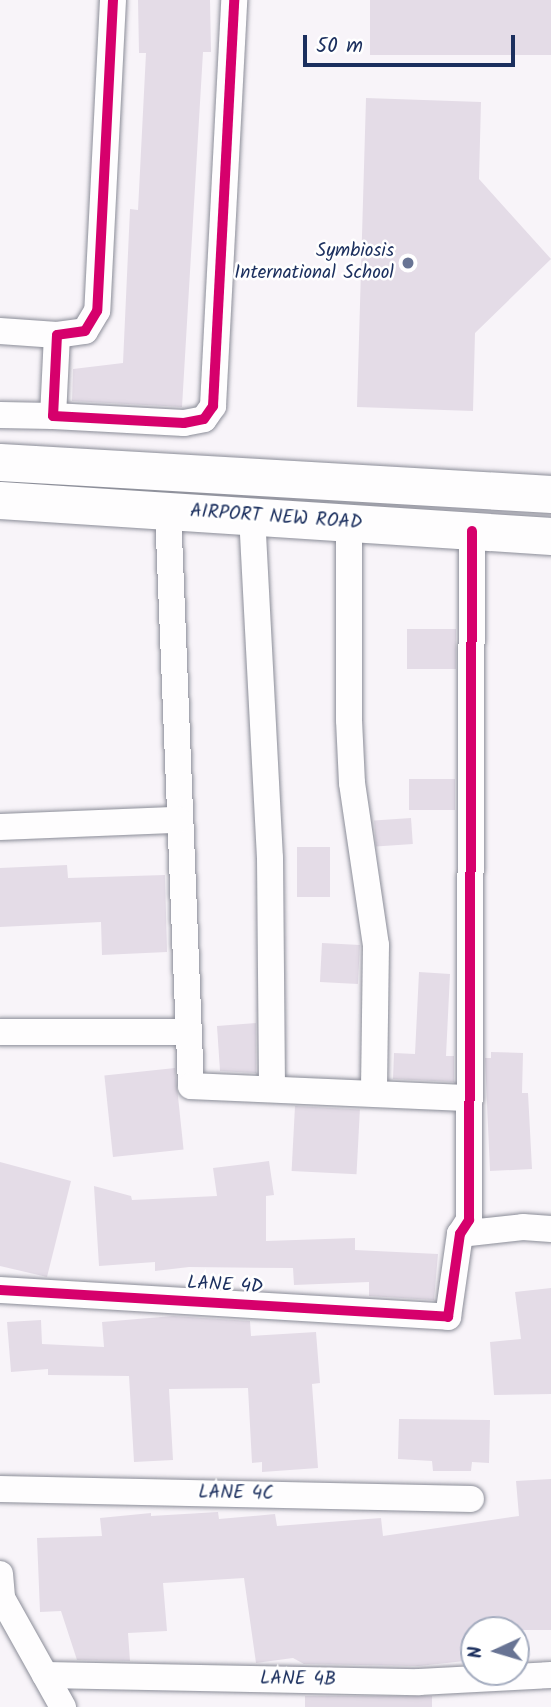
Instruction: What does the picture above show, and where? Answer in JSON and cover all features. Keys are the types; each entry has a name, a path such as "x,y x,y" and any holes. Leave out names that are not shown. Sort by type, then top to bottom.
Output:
{"main road":[{"name":"AIRPORT NEW ROAD","path":"0,462 551,495"},
{"name":"AIRPORT NEW ROAD","path":"0,500 551,536"}],"street":[{"path":"0,331 57,335 85,331 97,311 113,0"},
{"path":"0,415 184,423 204,419 213,406 234,0"},
{"path":"53,416 57,335"},
{"path":"167,511 191,1086 272,1087 470,1098"},
{"path":"252,515 270,858 272,1087"},
{"path":"349,522 349,720 361,855 374,916 374,1093"},
{"path":"460,1234 469,1220 472,531"},
{"path":"0,827 178,820"},
{"path":"0,1032 188,1031"},
{"path":"460,1234 523,1227 551,1229"},
{"name":"LANE 4D","path":"0,1290 448,1317 460,1234"},
{"name":"LANE 4C","path":"0,1489 471,1499"},
{"path":"1,1590 63,1707"},
{"name":"LANE 4B","path":"45,1675 419,1682 551,1675"}],"building":[{"path":"138,0 210,0 211,52 203,52 182,407 72,401 73,369 123,363 130,209 138,210 146,53 139,53"},
{"path":"370,0 551,0 551,55 370,55"},
{"path":"366,98 481,102 479,179 551,259 475,333 473,411 357,407"},
{"path":"407,629 456,629 456,669 407,669"},
{"path":"409,779 455,779 455,810 409,810"},
{"path":"411,818 413,844 376,847 374,821"},
{"path":"297,847 330,847 330,897 297,897"},
{"path":"67,865 68,878 165,875 167,952 102,955 101,922 0,927 0,868"},
{"path":"322,943 360,945 358,984 320,982"},
{"path":"419,972 450,974 446,1056 454,1056 454,1082 393,1079 394,1053 415,1054"},
{"path":"256,1023 256,1073 220,1071 217,1026"},
{"path":"491,1052 523,1053 522,1093 528,1093 532,1169 490,1171 485,1058 491,1058"},
{"path":"175,1068 184,1150 113,1157 104,1075"},
{"path":"295,1106 360,1109 357,1174 292,1171"},
{"path":"269,1161 274,1195 266,1196 266,1241 355,1238 355,1250 438,1254 434,1300 369,1296 369,1282 294,1285 293,1268 189,1267 155,1271 155,1262 99,1266 94,1186 131,1196 132,1200 217,1196 213,1168"},
{"path":"0,1162 71,1181 47,1277 0,1266"},
{"path":"551,1288 551,1394 494,1395 490,1342 521,1339 515,1292"},
{"path":"173,1316 250,1321 251,1336 316,1332 320,1383 312,1384 318,1468 262,1472 262,1462 252,1463 248,1388 169,1389 173,1460 134,1462 129,1376 48,1375 48,1369 11,1372 7,1322 41,1320 42,1344 104,1347 102,1322"},
{"path":"399,1419 490,1420 489,1463 472,1462 471,1471 433,1471 432,1461 398,1459"},
{"path":"551,1479 551,1630 530,1630 530,1616 460,1616 460,1662 419,1666 304,1664 293,1658 256,1663 244,1578 163,1583 167,1631 128,1633 130,1661 77,1660 61,1611 40,1612 37,1538 102,1536 100,1518 151,1513 151,1516 218,1512 219,1519 275,1514 277,1526 381,1518 383,1536 519,1516 516,1481"},
{"path":"305,1696 432,1696 432,1707 305,1707"}],"cycle path":[{"path":"113,0 97,311 85,331 57,335 53,416 184,423 204,419 213,406 234,0"},
{"path":"0,1290 448,1317 460,1234 469,1220 472,531"}],"place":[{"name":"Symbiosis International School","path":"408,263"}]}
